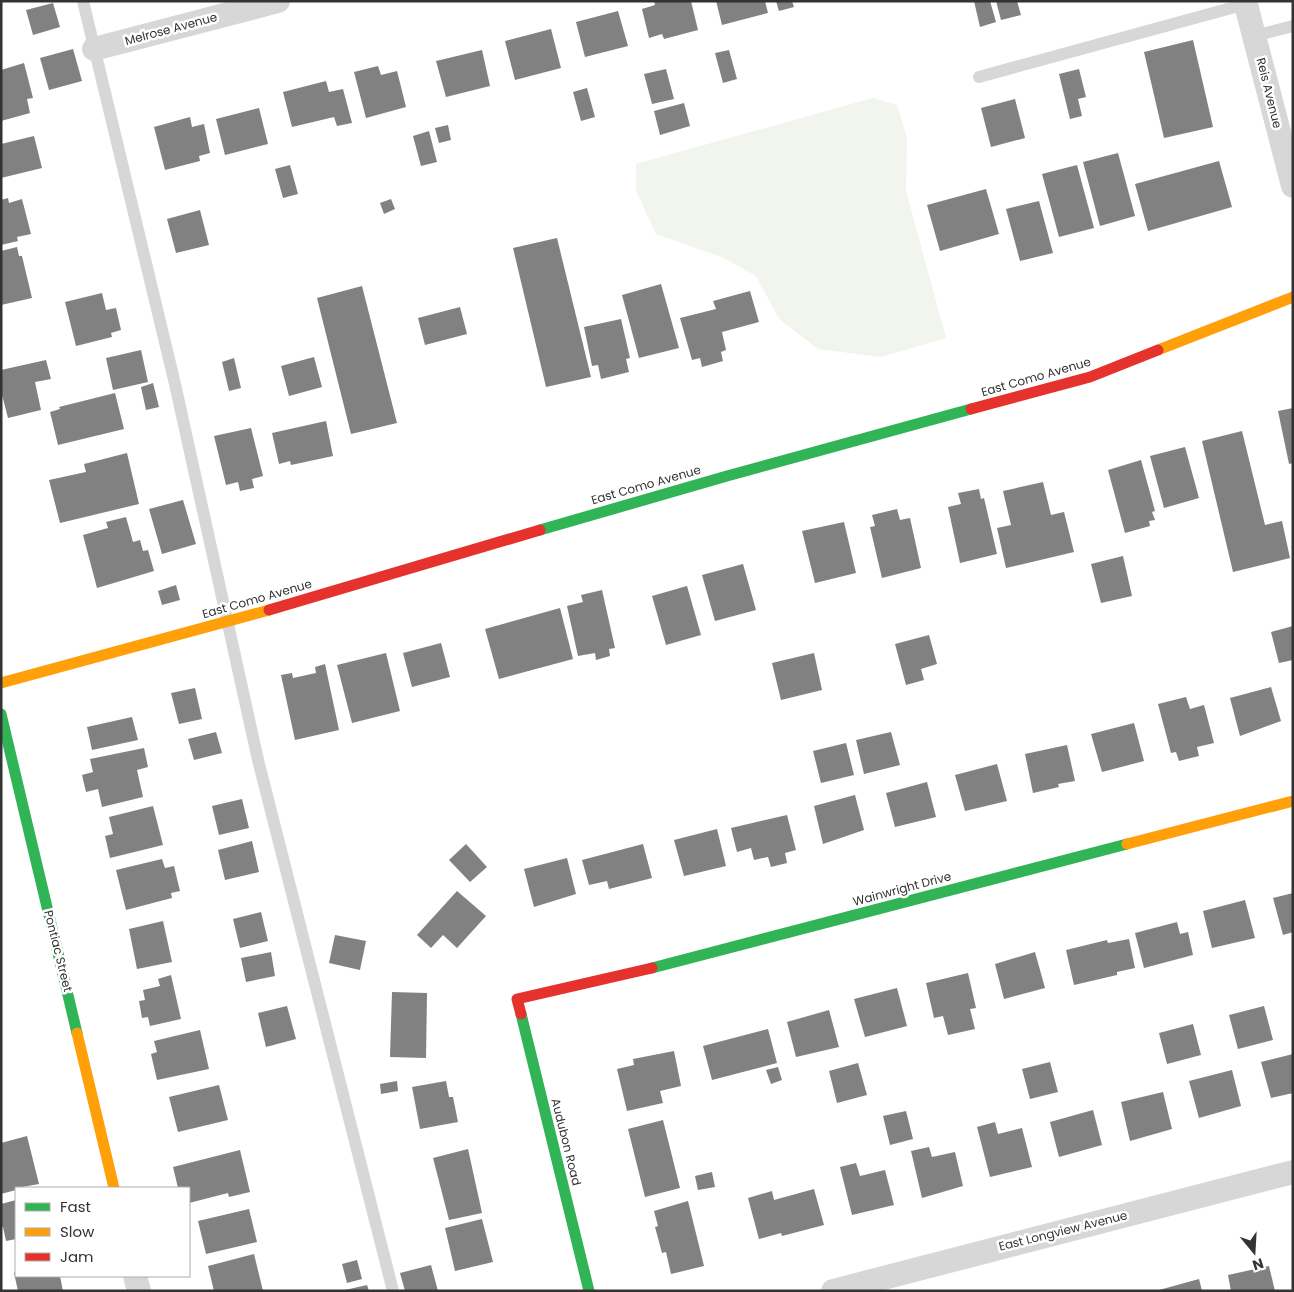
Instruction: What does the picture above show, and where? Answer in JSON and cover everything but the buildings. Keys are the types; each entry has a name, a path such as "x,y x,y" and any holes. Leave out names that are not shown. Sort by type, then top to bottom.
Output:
{"street":[{"name":"Melrose Avenue","path":"94,49 278,1"},
{"name":"Reis Avenue","path":"1246,2 1293,186"},
{"name":"East Como Avenue","path":"1,683 226,622 718,479 1090,377 1293,297"},
{"name":"Pontiac Street","path":"1,714 114,1187"},
{"name":"Wainwright Drive","path":"517,999 635,972 1293,801"},
{"name":"Audubon Road","path":"517,999 589,1291"},
{"name":"East Longview Avenue","path":"833,1291 1293,1172"},
{"path":"135,1277 138,1291"}],"lane":[{"path":"83,1 175,384 260,770 393,1291"},
{"path":"979,76 1246,2"},
{"path":"1254,36 1293,26"}],"shaded area":[{"path":"873,98 897,105 907,138 906,191 946,338 881,357 818,349 779,319 756,276 724,258 656,234 636,191 636,164"}],"traffic: fast":[{"path":"540,530 971,409"},
{"path":"1,714 77,1033"},
{"path":"652,968 1127,844"},
{"path":"521,1014 589,1291"}],"traffic: slow":[{"path":"1158,350 1293,297"},
{"path":"1,683 269,610"},
{"path":"1127,844 1293,801"},
{"path":"77,1033 114,1187"}],"traffic: jam":[{"path":"971,409 1090,377 1158,350"},
{"path":"269,610 540,530"},
{"path":"521,1014 517,999 652,968"}]}
